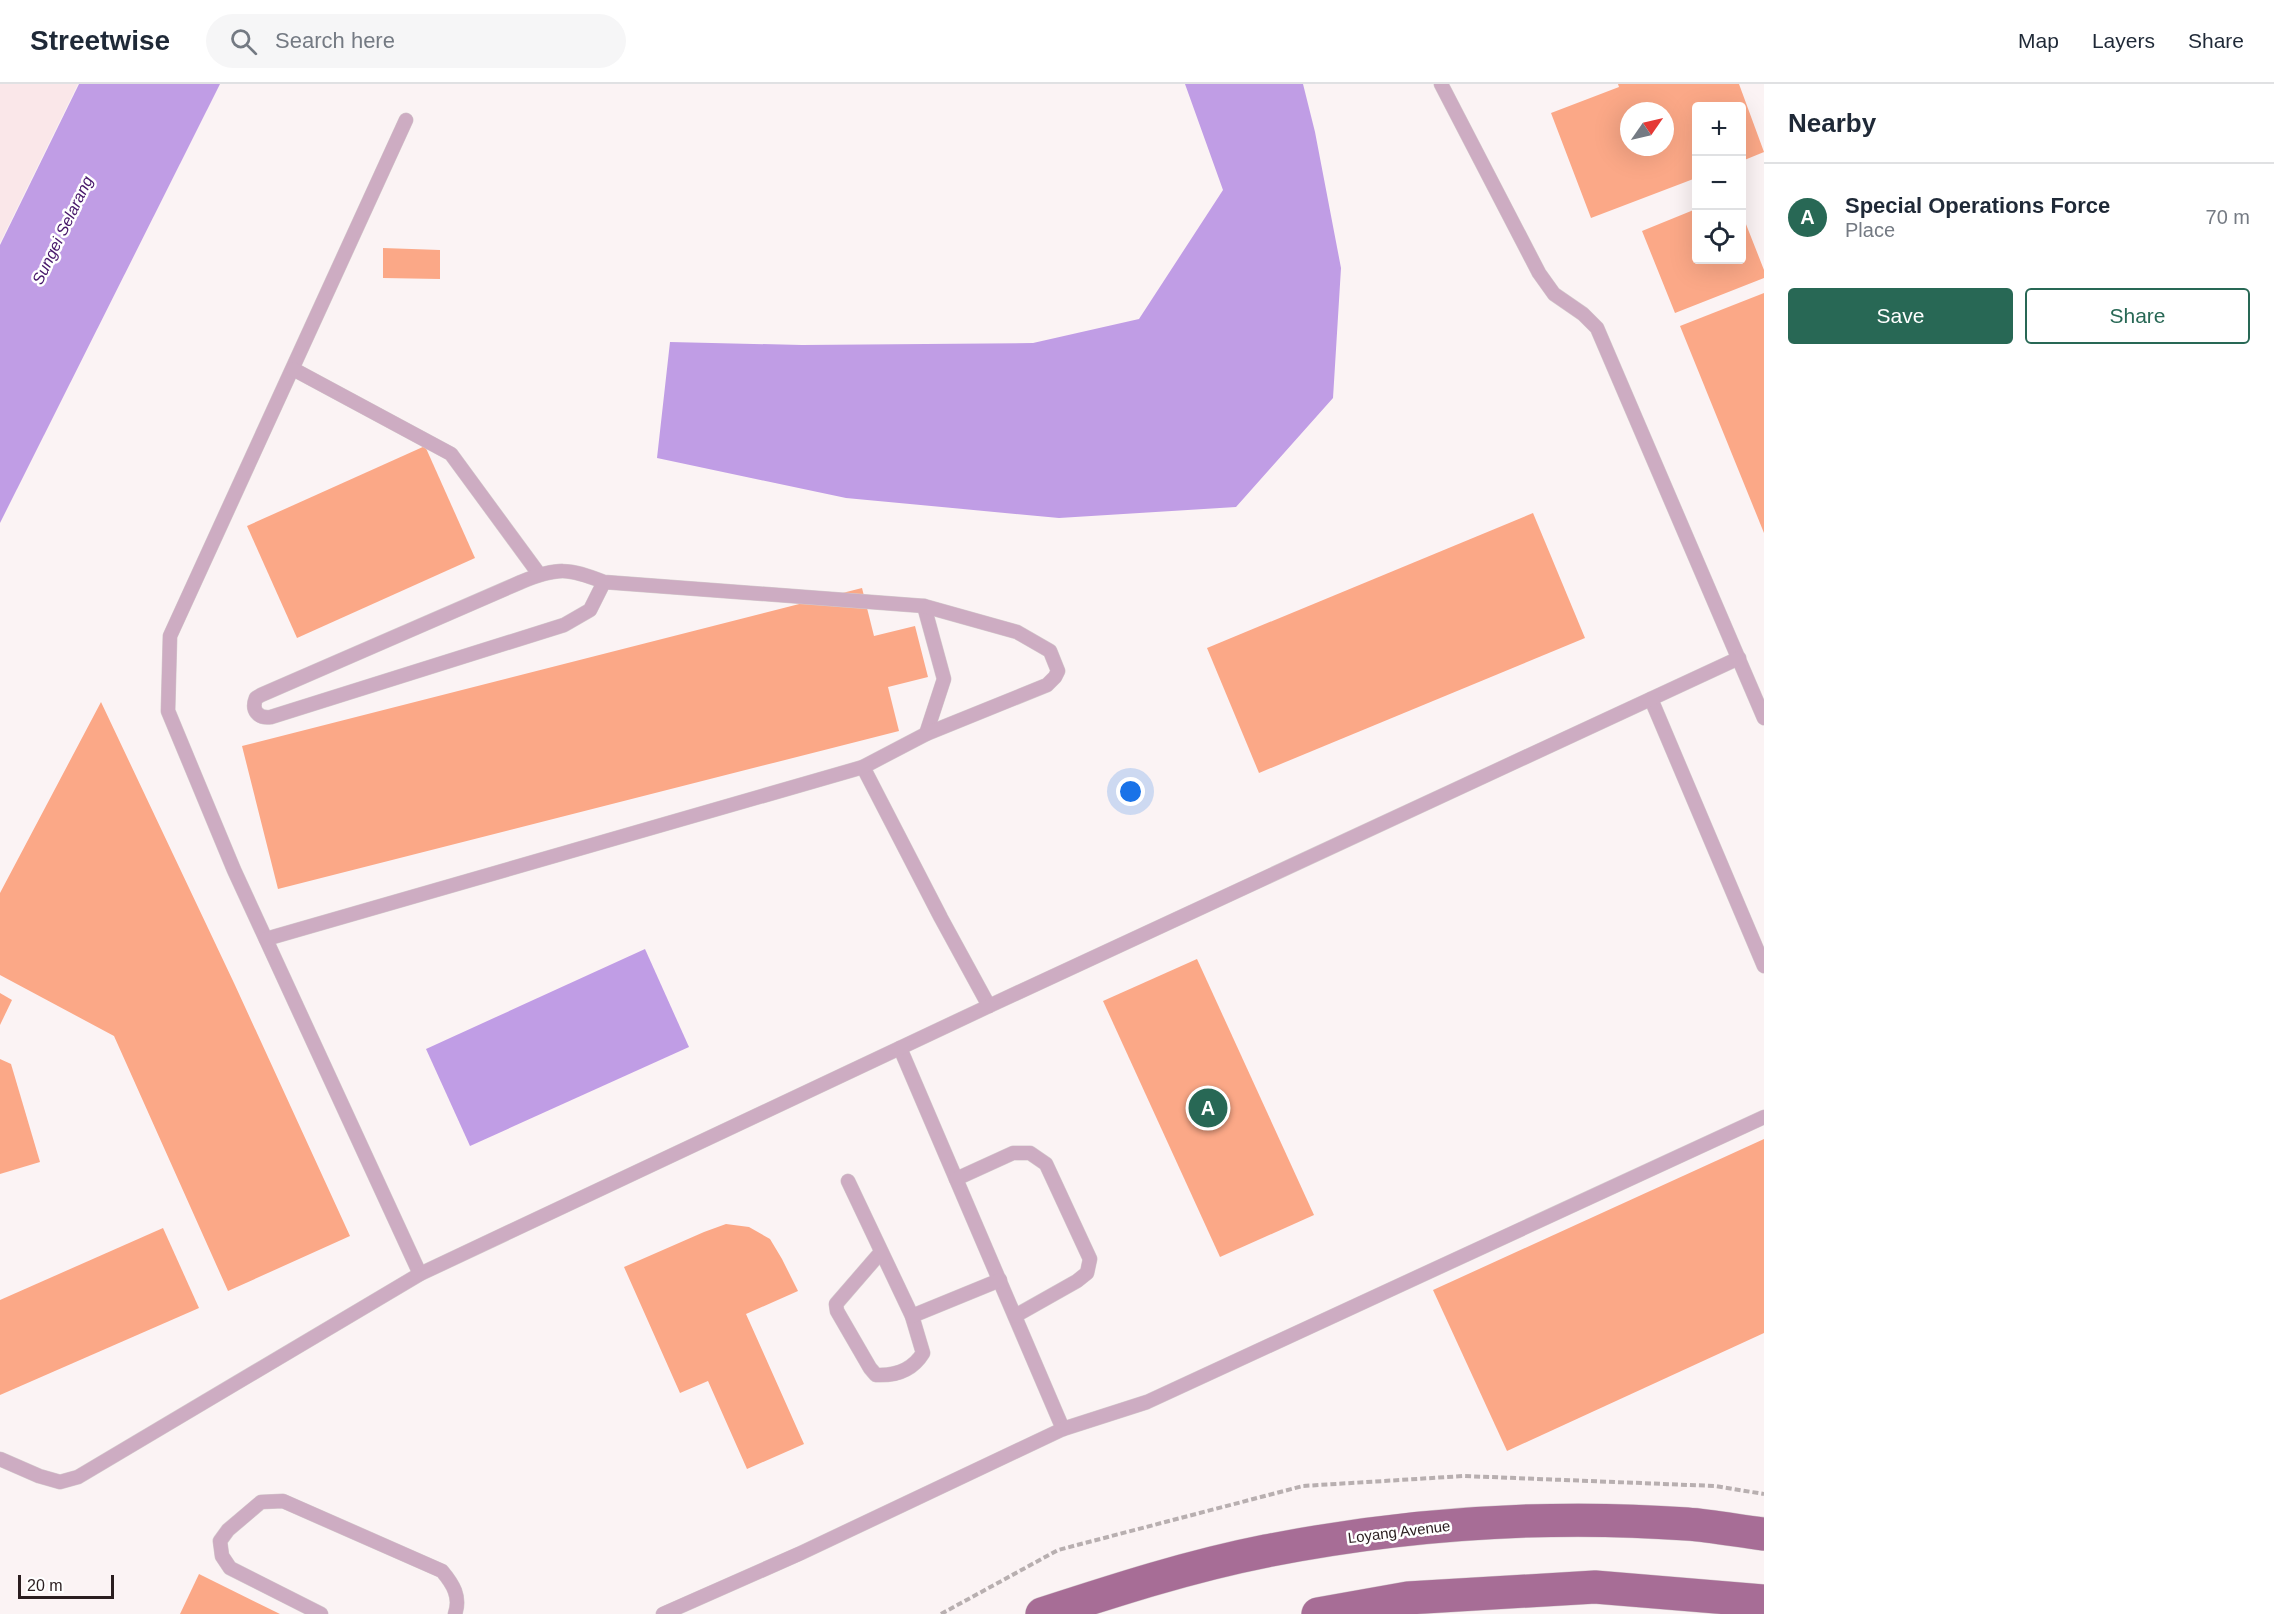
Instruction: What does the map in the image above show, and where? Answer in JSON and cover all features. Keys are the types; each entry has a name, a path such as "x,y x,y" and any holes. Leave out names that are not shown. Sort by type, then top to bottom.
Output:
{"main road":[{"name":"Loyang Avenue","path":"1042,1614 1146,1581 1265,1551 1397,1530 1491,1522 1570,1521 1688,1524 1764,1534"},
{"path":"1318,1614 1408,1598 1595,1587 1764,1601"}],"lane":[{"path":"1441,84 1539,273 1554,294 1583,314 1597,328 1764,718"},
{"path":"406,120 170,636 168,711 234,870 420,1274"},
{"path":"293,369 451,454 539,574"},
{"path":"266,939 863,767 926,734 1047,685 1058,671 1050,651 1017,632 924,606 604,582 575,571 553,570 539,574 261,695 254,703 254,709 258,716 271,717 564,625 590,610 604,582"},
{"path":"924,606 944,679 926,734"},
{"path":"0,1459 39,1476 60,1482 78,1477 420,1274 989,1006 1739,658"},
{"path":"1651,699 1764,966"},
{"path":"863,767 940,918 989,1006"},
{"path":"900,1048 1063,1430"},
{"path":"663,1614 801,1553 1063,1430 1147,1402 1764,1117"},
{"path":"956,1179 1013,1153 1029,1153 1046,1164 1090,1259 1087,1273 1077,1281 1015,1316"},
{"path":"848,1181 863,1208 912,1316 923,1353 918,1362 907,1370 890,1376 876,1375 837,1311 836,1304 881,1252"},
{"path":"912,1316 999,1281"},
{"path":"321,1614 230,1568 222,1556 220,1541 228,1530 261,1502 283,1501 442,1571 454,1585 458,1606 455,1614"}],"shaded area":[{"path":"0,84 78,84 0,243"}],"water":[{"name":"Sungei Selarang","path":"79,84 220,84 0,523 0,245"},
{"path":"1185,84 1303,84 1315,132 1341,268 1333,398 1236,507 1059,518 846,498 657,458 670,342 802,345 1033,343 1139,319 1223,190"},
{"path":"645,949 689,1047 470,1146 426,1049"}],"building":[{"path":"1618,84 1739,84 1746,102 1692,102 1692,180 1591,218 1551,113 1619,87"},
{"path":"1746,103 1764,152 1746,159"},
{"path":"1692,211 1692,264 1746,264 1746,224 1764,270 1764,278 1675,313 1642,231"},
{"path":"383,248 440,250 440,279 383,278"},
{"path":"1764,293 1764,533 1680,326"},
{"path":"425,446 475,558 297,638 247,526"},
{"path":"1533,513 1585,638 1259,773 1207,648"},
{"path":"862,588 874,636 915,626 928,677 888,687 899,731 278,889 242,746"},
{"path":"101,702 350,1236 228,1291 114,1036 0,975 0,893"},
{"path":"1197,959 1314,1215 1220,1257 1103,1001"},
{"path":"0,993 12,1000 0,1025"},
{"path":"0,1059 11,1064 40,1162 0,1174"},
{"path":"1764,1139 1764,1333 1507,1451 1433,1290"},
{"path":"726,1224 749,1227 770,1239 798,1291 746,1314 804,1444 747,1469 708,1381 680,1393 624,1267"},
{"path":"163,1228 199,1308 0,1395 0,1300"},
{"path":"199,1574 280,1614 180,1614"}],"place":[{"name":"Special Operations Force","path":"1208,1108"}]}
